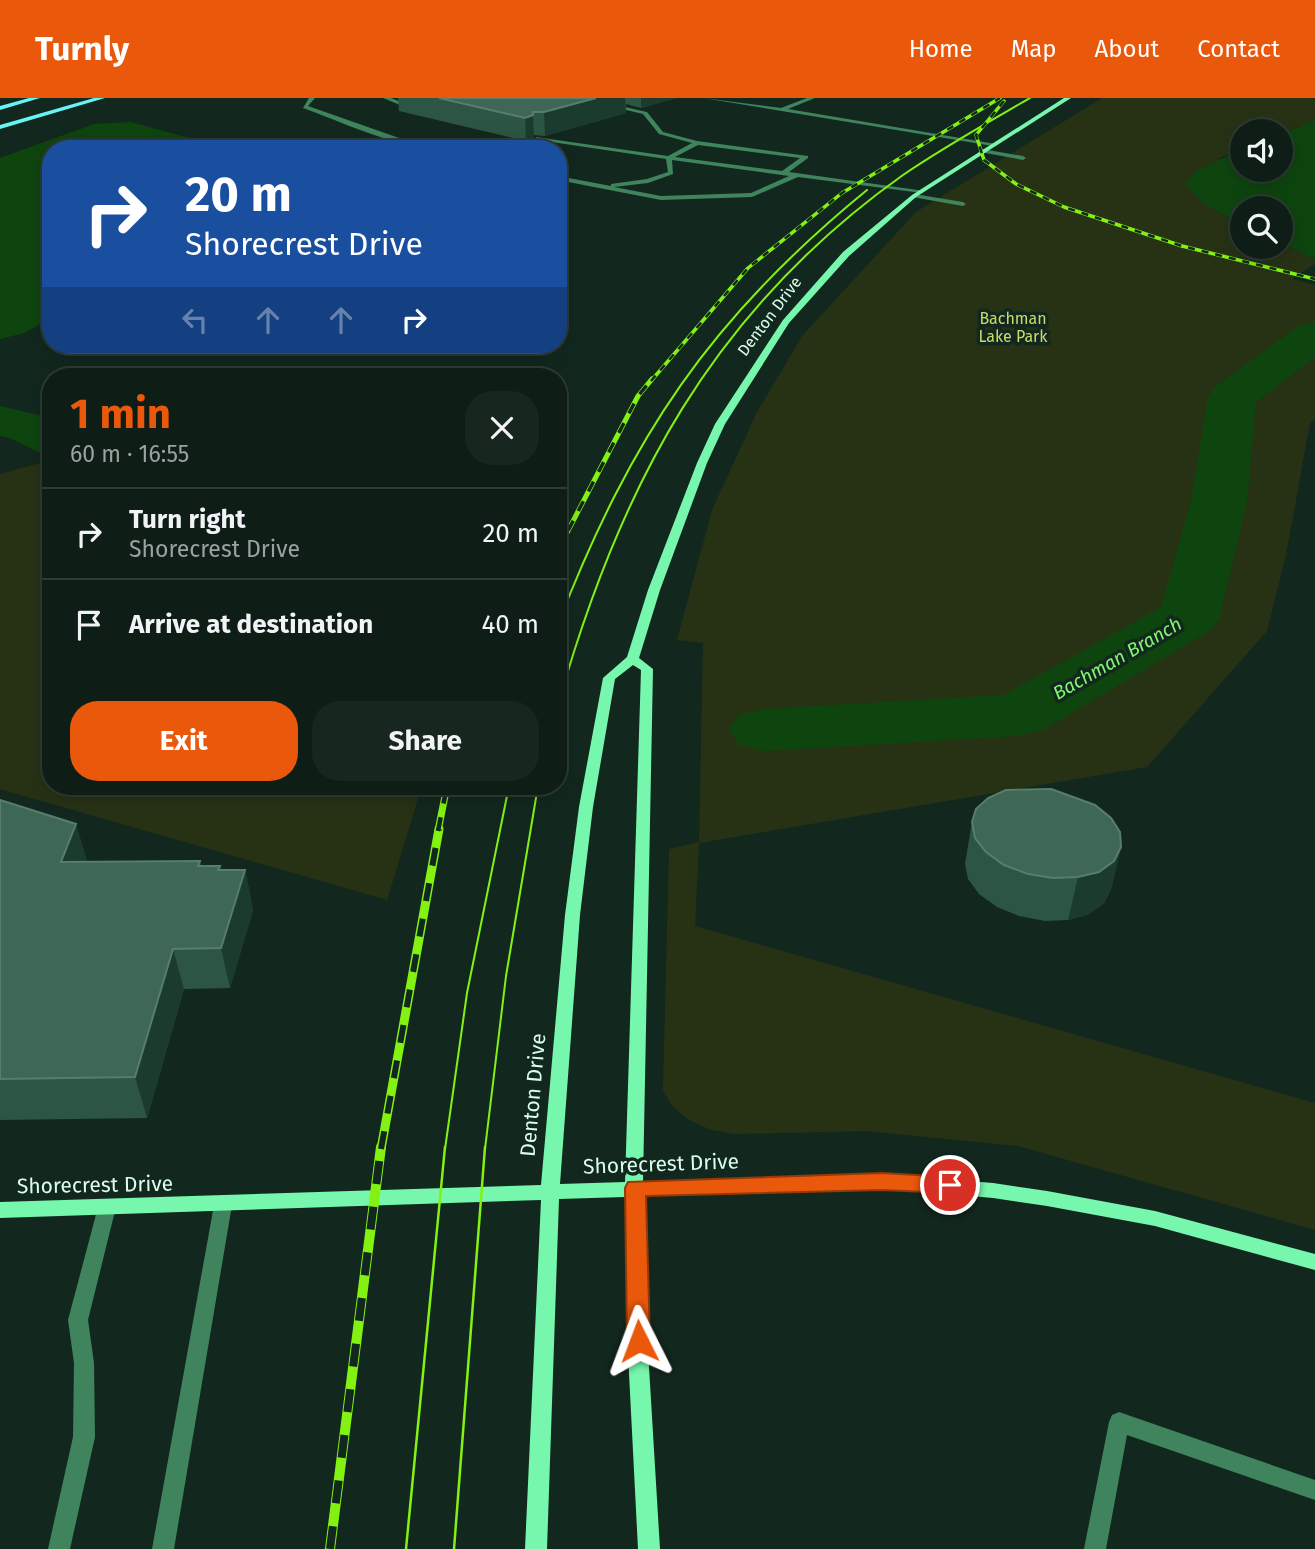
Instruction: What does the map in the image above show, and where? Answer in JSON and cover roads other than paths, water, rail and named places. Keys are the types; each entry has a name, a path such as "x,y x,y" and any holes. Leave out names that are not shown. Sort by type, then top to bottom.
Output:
{"main road":[{"path":"0,108 37,98"},
{"path":"0,127 102,98"},
{"name":"Denton Drive","path":"536,1549 544,1270 555,1115 583,824 609,678 633,659 686,499 720,425 769,347 846,254 914,196 1068,98"},
{"path":"633,659 647,668 646,824 635,1264 649,1549"},
{"name":"Shorecrest Drive","path":"0,1210 223,1205 882,1181 973,1186 1079,1202 1158,1219 1315,1262"}],"lane":[{"path":"312,98 305,107 400,140"},
{"path":"386,98 412,108"},
{"path":"578,98 645,113 661,133 697,144 806,157 784,173"},
{"path":"706,98 993,144"},
{"path":"780,110 812,98"},
{"path":"538,138 551,140"},
{"path":"567,142 922,191"},
{"path":"670,158 697,144"},
{"path":"982,151 1023,158"},
{"path":"594,187 648,181 671,173 670,158"},
{"path":"567,180 661,198 705,199 752,195 797,175"},
{"path":"914,196 963,204"},
{"path":"163,1549 223,1205"},
{"path":"59,1549 84,1437 83,1363 78,1320 107,1207"},
{"path":"1095,1549 1119,1422 1315,1490"}],"waterway":[{"name":"Bachman Branch","path":"764,730 1019,715 1189,617 1219,501 1232,397 1315,335"},
{"name":"Bachman Branch","path":"0,421 28,426 42,435"}],"tram line":[{"path":"567,676 611,548 644,476 682,408 727,344 778,284 836,228 903,175 1030,98"},
{"path":"567,602 615,495 646,438 681,385 719,334 763,286 867,190"},
{"path":"445,1149 467,993 507,795"},
{"path":"485,1149 506,976 536,795"},
{"path":"406,1549 445,1147"},
{"path":"454,1549 485,1147"}],"railway":[{"path":"651,381 748,268 842,193 1000,98"},
{"path":"1004,101 976,135 984,160 1016,184 1064,207 1182,246 1315,279"},
{"path":"567,533 638,396 652,379"},
{"path":"438,831 445,795"},
{"path":"381,1149 439,829"},
{"path":"330,1549 381,1147"}],"park label":[{"name":"Bachman Lake Park","path":"1013,327"}]}
